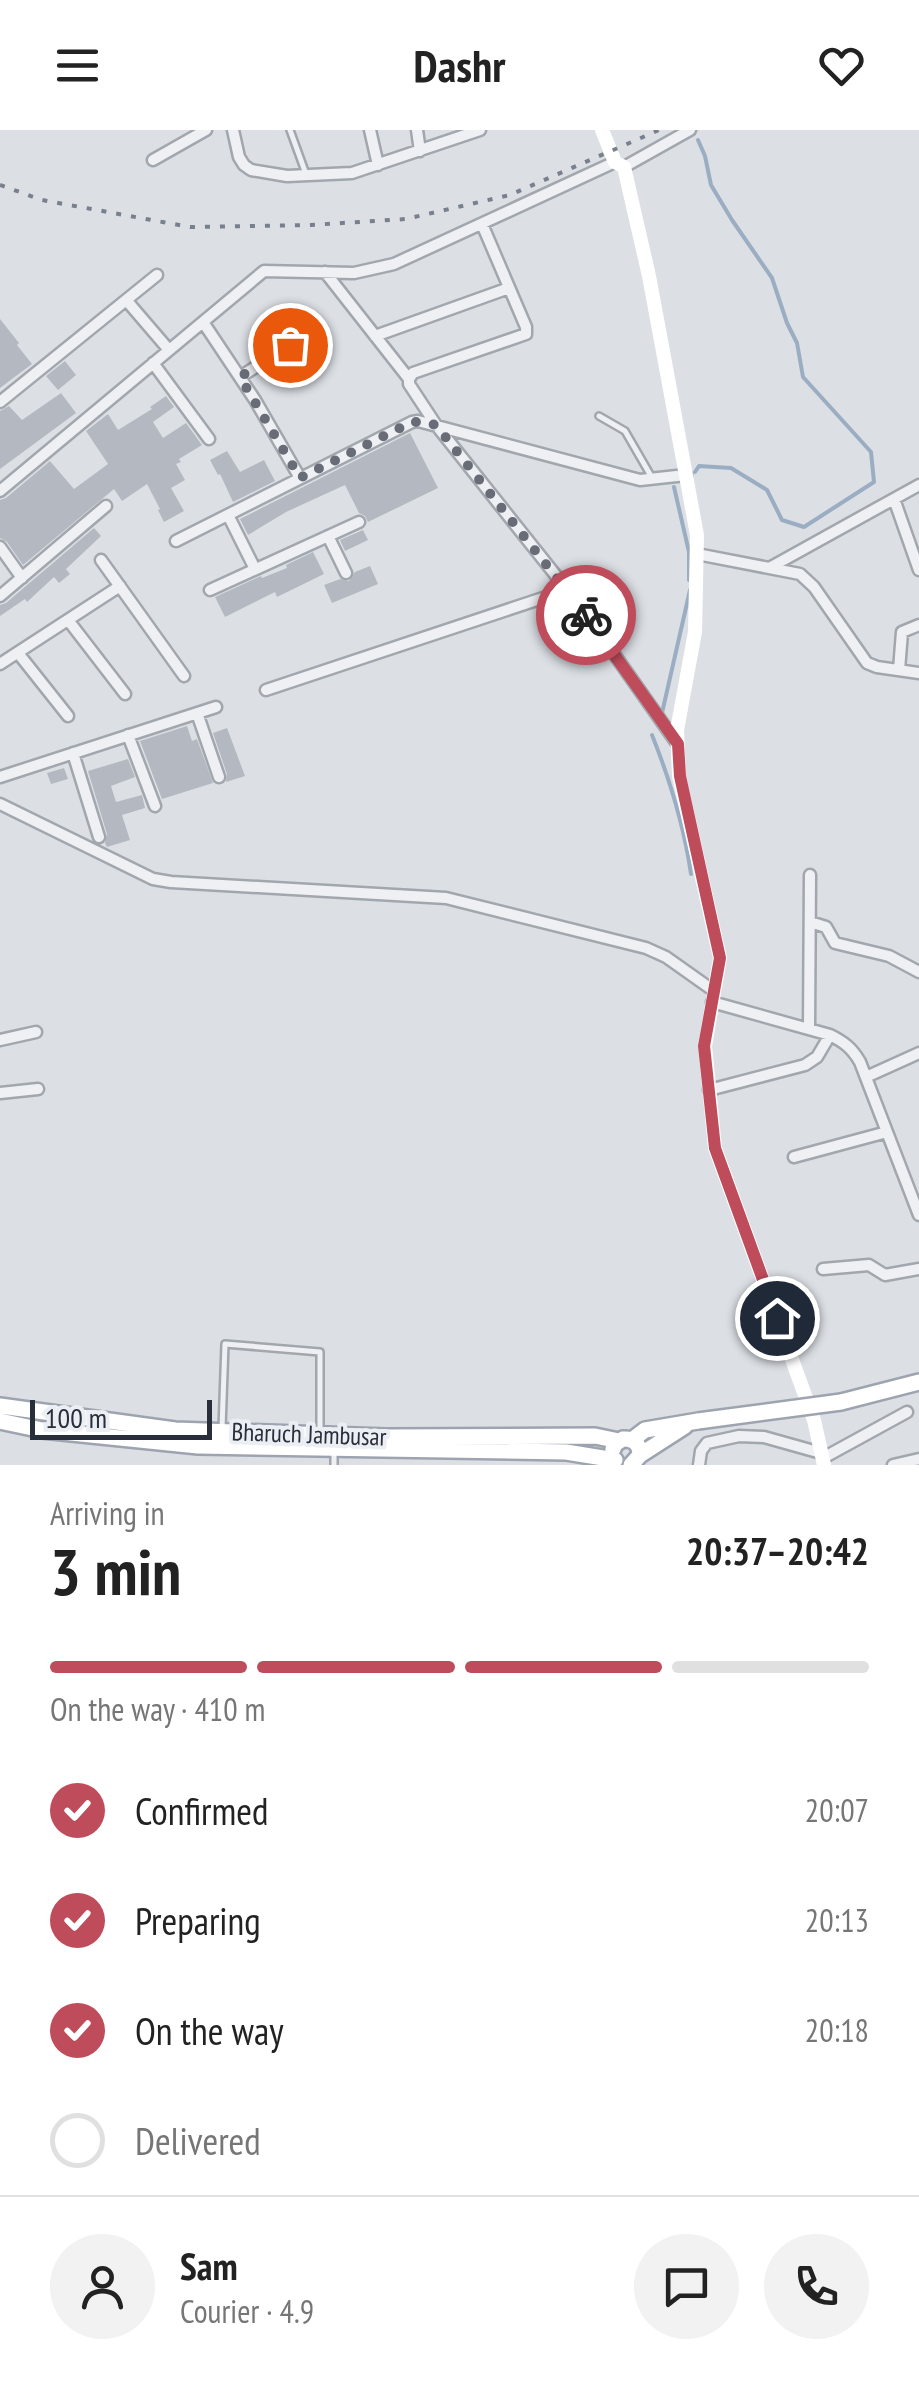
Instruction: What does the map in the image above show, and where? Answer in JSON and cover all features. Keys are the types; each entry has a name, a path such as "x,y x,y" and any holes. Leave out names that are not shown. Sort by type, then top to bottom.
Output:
{"main road":[{"name":"Bharuch Jambusar","path":"0,1406 175,1430 386,1437 595,1436 625,1440 645,1430 842,1402 919,1382"},
{"name":"Bharuch Jambusar","path":"0,1421 42,1430 334,1457 566,1452 627,1463 693,1422"},
{"path":"625,1440 639,1446 627,1463 613,1452 625,1440"}],"street":[{"path":"154,160 206,130"},
{"path":"233,130 240,161 247,168 269,174 306,175 352,173 480,130"},
{"path":"370,130 378,164"},
{"path":"417,130 420,150"},
{"path":"602,130 620,165 649,276 698,536 695,632 677,730 680,776 720,958 704,1046 715,1148 814,1420 823,1459"},
{"path":"0,491 264,271 354,274 394,264 620,165 690,130"},
{"path":"409,379 413,373 526,334 482,224"},
{"path":"325,272 409,379 436,425 566,590 678,744"},
{"path":"0,402 157,276"},
{"path":"376,336 509,288"},
{"path":"126,301 169,350"},
{"path":"202,322 300,478"},
{"path":"240,377 290,345"},
{"path":"153,363 209,439"},
{"path":"176,540 412,422 436,425 640,480 686,475"},
{"path":"770,568 919,486"},
{"path":"894,499 919,570"},
{"path":"0,596 106,506"},
{"path":"228,514 255,569"},
{"path":"210,590 359,522"},
{"path":"328,536 346,573"},
{"path":"0,547 22,578"},
{"path":"697,554 800,574 867,663 919,674"},
{"path":"102,560 184,676"},
{"path":"0,664 120,586"},
{"path":"266,690 566,590"},
{"path":"68,620 125,694"},
{"path":"898,670 901,636 905,630 919,625"},
{"path":"18,653 68,716"},
{"path":"0,777 216,707"},
{"path":"197,713 220,778"},
{"path":"128,735 155,806"},
{"path":"73,754 99,837"},
{"path":"0,804 153,880 446,898 666,956 713,997 830,1034 846,1043 866,1077 919,1214"},
{"path":"809,1029 810,874"},
{"path":"810,922 824,926 835,943 889,956 919,972"},
{"path":"0,1040 36,1032"},
{"path":"709,1090 806,1064 816,1057 830,1034"},
{"path":"866,1077 918,1054"},
{"path":"0,1093 38,1089"},
{"path":"794,1157 887,1132"},
{"path":"823,1269 869,1265 885,1275 919,1269"},
{"path":"699,1465 707,1443 739,1436 764,1437 823,1459 907,1412"},
{"path":"892,1465 919,1459"}],"lane":[{"path":"290,130 306,175"},
{"path":"599,416 629,436 653,479"},
{"path":"222,1432 225,1344 320,1352 320,1435"}],"building":[{"path":"0,319 32,364 0,388"},
{"path":"65,361 76,375 58,390 46,376"},
{"path":"61,393 76,413 0,469 0,411 9,406 22,420"},
{"path":"166,396 174,407 153,422 163,438 186,423 202,445 176,464 185,480 171,488 184,511 164,522 147,484 122,501 114,489 23,565 0,538 0,500 50,461 74,489 108,464 86,431 108,414 118,430"},
{"path":"410,433 438,488 368,522 345,485 286,512 248,535 240,519"},
{"path":"227,451 240,472 264,460 275,481 233,502 210,460"},
{"path":"94,528 101,536 66,569 70,574 59,583 54,577 27,602 25,599 0,616 0,605"},
{"path":"363,530 368,540 345,551 340,540"},
{"path":"313,552 324,574 277,597 275,592 225,617 215,597 287,568 286,565"},
{"path":"370,566 378,584 332,603 324,585 340,579 349,581 355,572"},
{"path":"187,726 192,741 197,739 213,783 162,799 140,741"},
{"path":"227,728 245,776 226,782 227,774 213,733"},
{"path":"128,759 135,777 111,786 116,802 142,795 145,808 122,815 130,840 107,847 107,834 88,771"},
{"path":"64,768 68,779 51,784 47,773"}],"waterway":[{"path":"695,472 699,466 731,468 767,490 782,520 804,527 874,482 871,452 803,377 797,343 772,278 711,185 698,140"},
{"path":"674,487 689,552 689,580"},
{"path":"662,713 690,590"},
{"path":"652,735 676,803 691,874"}],"railway":[{"path":"0,185 42,200 190,227 406,219 510,195 659,130"}],"way so far":[{"path":"290,345 240,377 300,478 412,422 436,425 586,615"}],"route":[{"path":"586,615 678,744 680,776 720,958 704,1046 715,1148 777,1318"}]}
